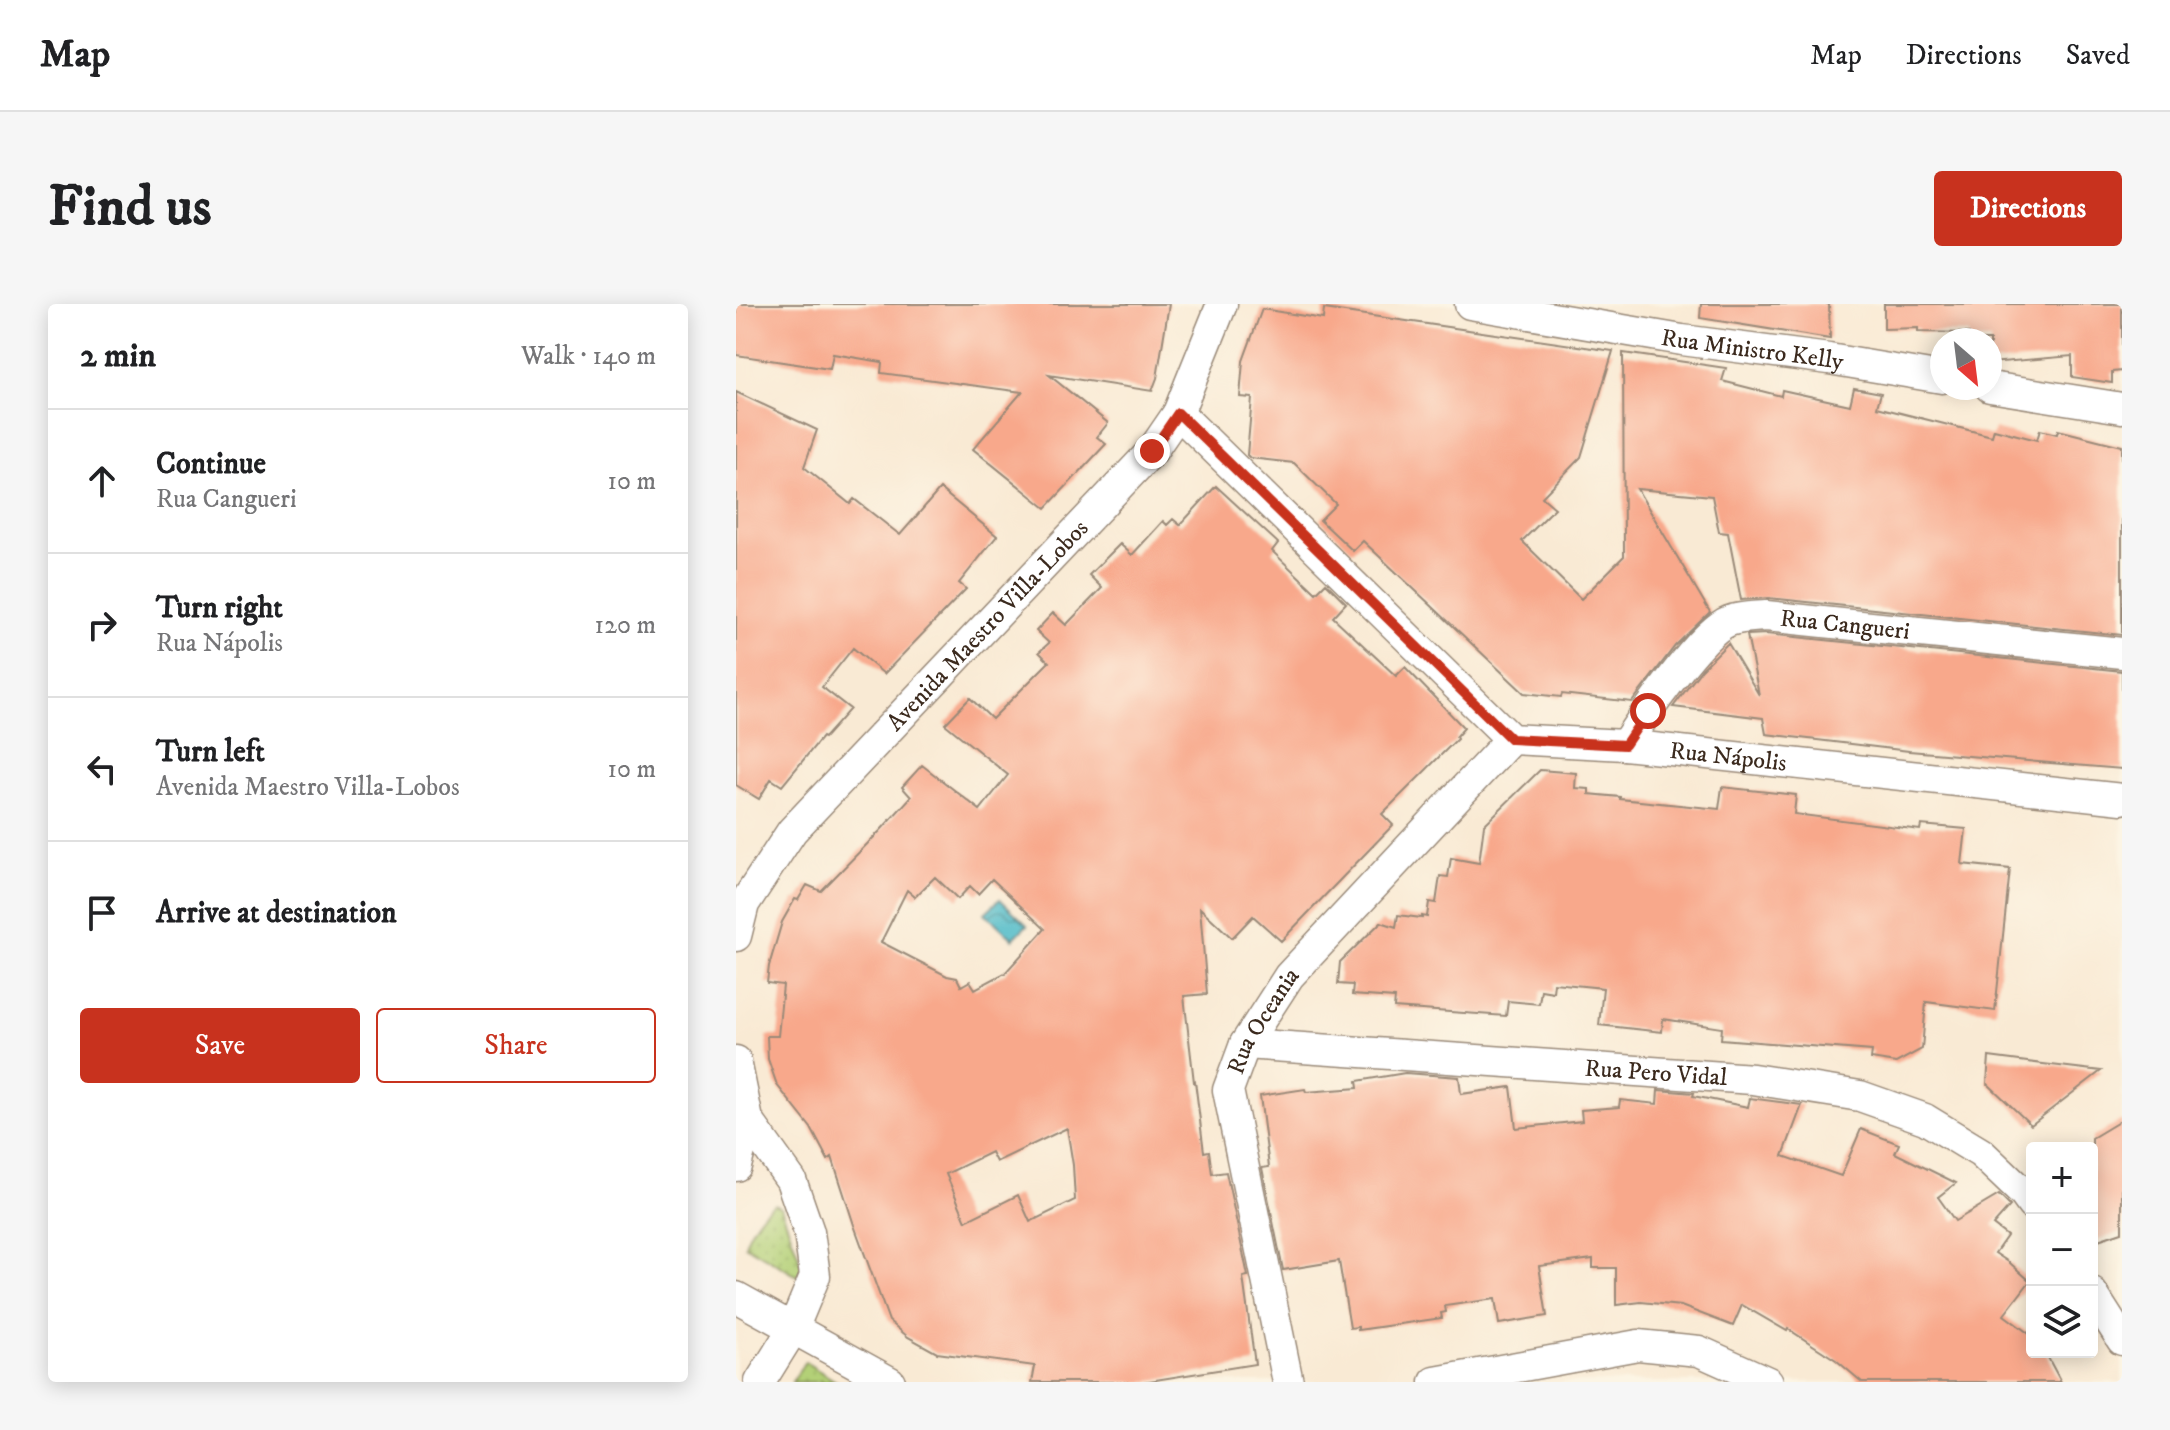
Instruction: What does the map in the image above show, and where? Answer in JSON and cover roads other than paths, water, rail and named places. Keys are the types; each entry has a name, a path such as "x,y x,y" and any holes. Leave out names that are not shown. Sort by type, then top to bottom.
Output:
{"street":[{"name":"Avenida Maestro Villa-Lobos","path":"736,936 744,904 792,831 1152,451 1178,413 1222,304"},
{"name":"Rua Ministro Kelly","path":"1470,304 1682,340 1930,376"},
{"path":"2002,389 2122,408"},
{"path":"1178,413 1511,739"},
{"name":"Rua Cangueri","path":"1625,745 1710,634 1729,621 1742,618 1766,616 2122,653"},
{"name":"Rua Nápolis","path":"1511,739 1625,745 2122,799"},
{"name":"Rua Oceania","path":"1288,1382 1228,1090 1245,1044 1289,976 1511,739"},
{"name":"Rua Pero Vidal","path":"1245,1044 1753,1079 1860,1096 1925,1119 1981,1153 2026,1197"},
{"path":"736,1061 748,1120 791,1180 809,1232 815,1276 793,1329 760,1382"},
{"path":"736,1166 748,1120"},
{"path":"736,1297 890,1382"},
{"path":"2098,1302 2122,1340"},
{"path":"1435,1382 1638,1345 1699,1351 1768,1382"}],"water":[{"path":"1000,899 1027,925 1013,939 985,913"}]}
